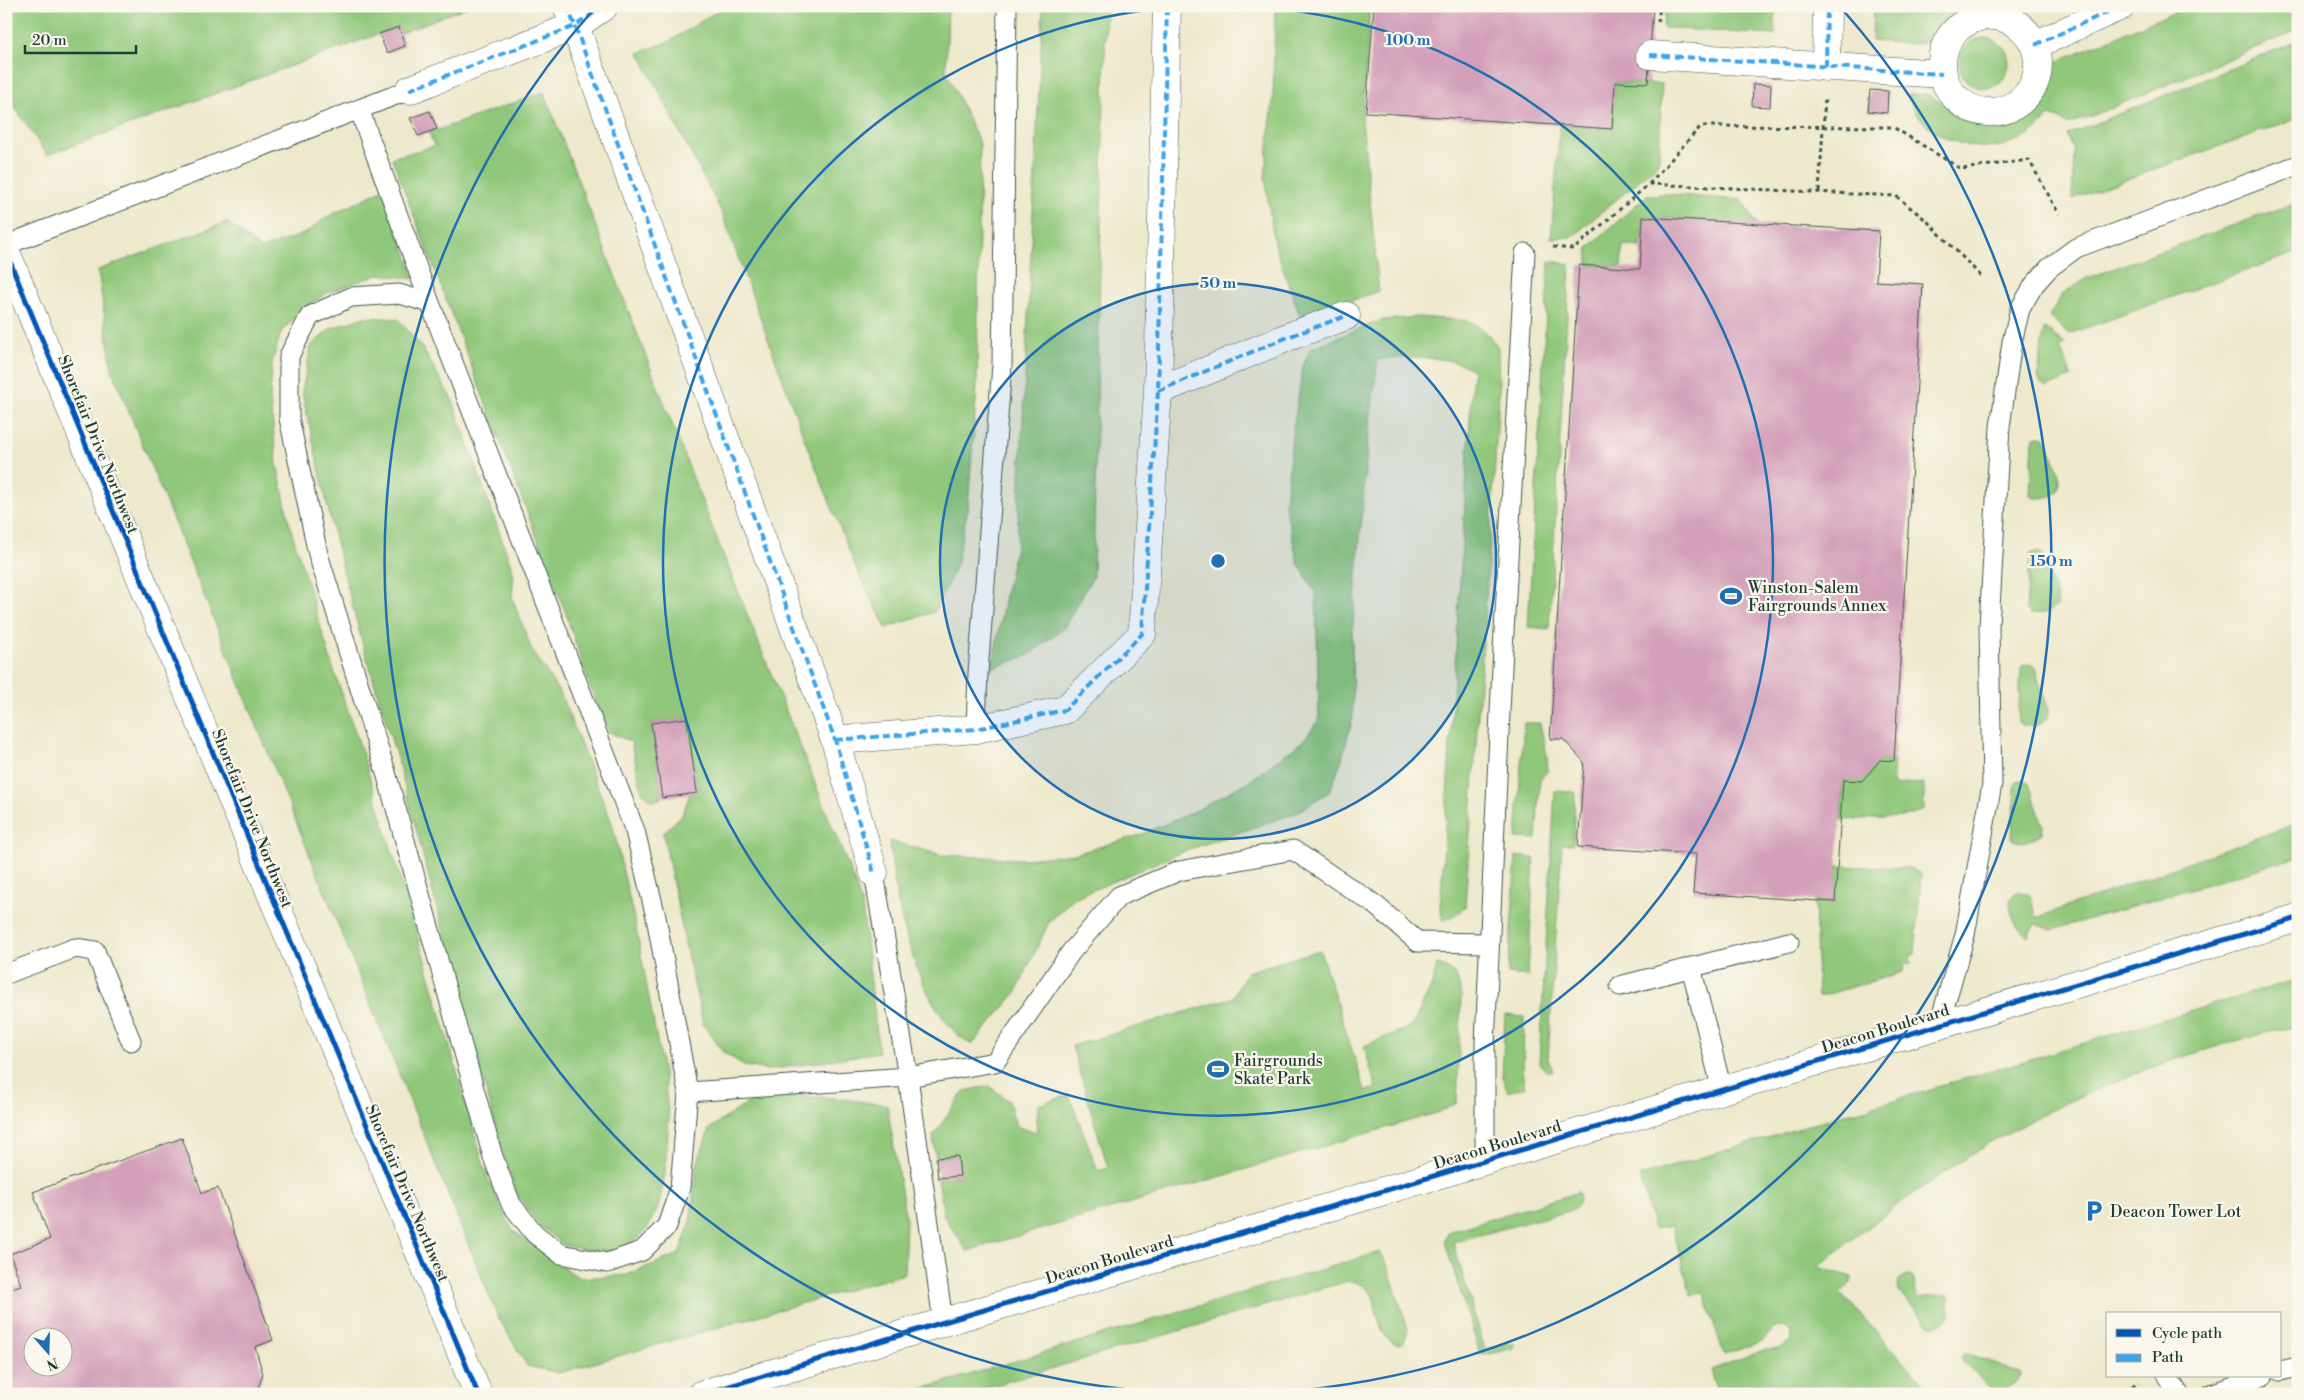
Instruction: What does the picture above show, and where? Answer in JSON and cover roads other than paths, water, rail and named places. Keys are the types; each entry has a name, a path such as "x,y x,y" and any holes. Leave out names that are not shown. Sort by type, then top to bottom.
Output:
{"street":[{"path":"409,90 571,16 604,6"},
{"path":"835,740 976,729 1065,710 1142,634 1158,392 1167,6"},
{"path":"1826,6 1826,67"},
{"path":"2035,46 2121,6"},
{"path":"571,16 835,740 874,873"},
{"path":"1983,16 1999,16 2014,22 2027,32 2035,46 2039,61 2037,78 2030,92 2018,104 2004,111 1987,113 1971,109 1957,101 1947,89 1942,74 1941,57 1946,43 1955,29 1968,20 1983,16"},
{"path":"1650,55 1942,74"},
{"name":"Shorefair Drive Northwest","path":"6,252 478,1394"},
{"path":"1158,392 1288,337 1346,316"},
{"name":"Deacon Boulevard","path":"704,1394 2298,918"}],"lane":[{"path":"976,729 978,673 1002,365 1007,6"},
{"path":"6,245 409,90"},
{"path":"359,109 430,303 635,831 656,917 688,1092 680,1188 667,1226 642,1251 607,1263 561,1254 535,1234 511,1204 493,1158 385,769 318,554 289,418 288,356 310,316 351,296 400,294 430,303"},
{"path":"1939,1025 1965,935 1992,784 1989,627 2000,427 2012,342 2020,309 2034,285 2049,268 2076,248 2298,165"},
{"path":"1485,1160 1485,1044 1502,658 1525,253"},
{"path":"688,1092 908,1077 994,1062 1071,952 1119,896 1179,871 1293,850 1374,904 1418,942 1490,943"},
{"path":"874,873 908,1077 943,1322"},
{"path":"1620,986 1789,942"},
{"path":"6,974 75,948 95,951 131,1041"},
{"path":"1691,967 1722,1090"},
{"path":"2282,1371 2298,1367"},
{"path":"2168,1378 2179,1394"},
{"path":"2211,1394 2257,1378"}],"place":[{"name":"Winston-Salem Fairgrounds Annex","path":"1731,596"},
{"name":"Fairgrounds Skate Park","path":"1218,1069"},
{"name":"Deacon Tower Lot","path":"2094,1211"}]}
